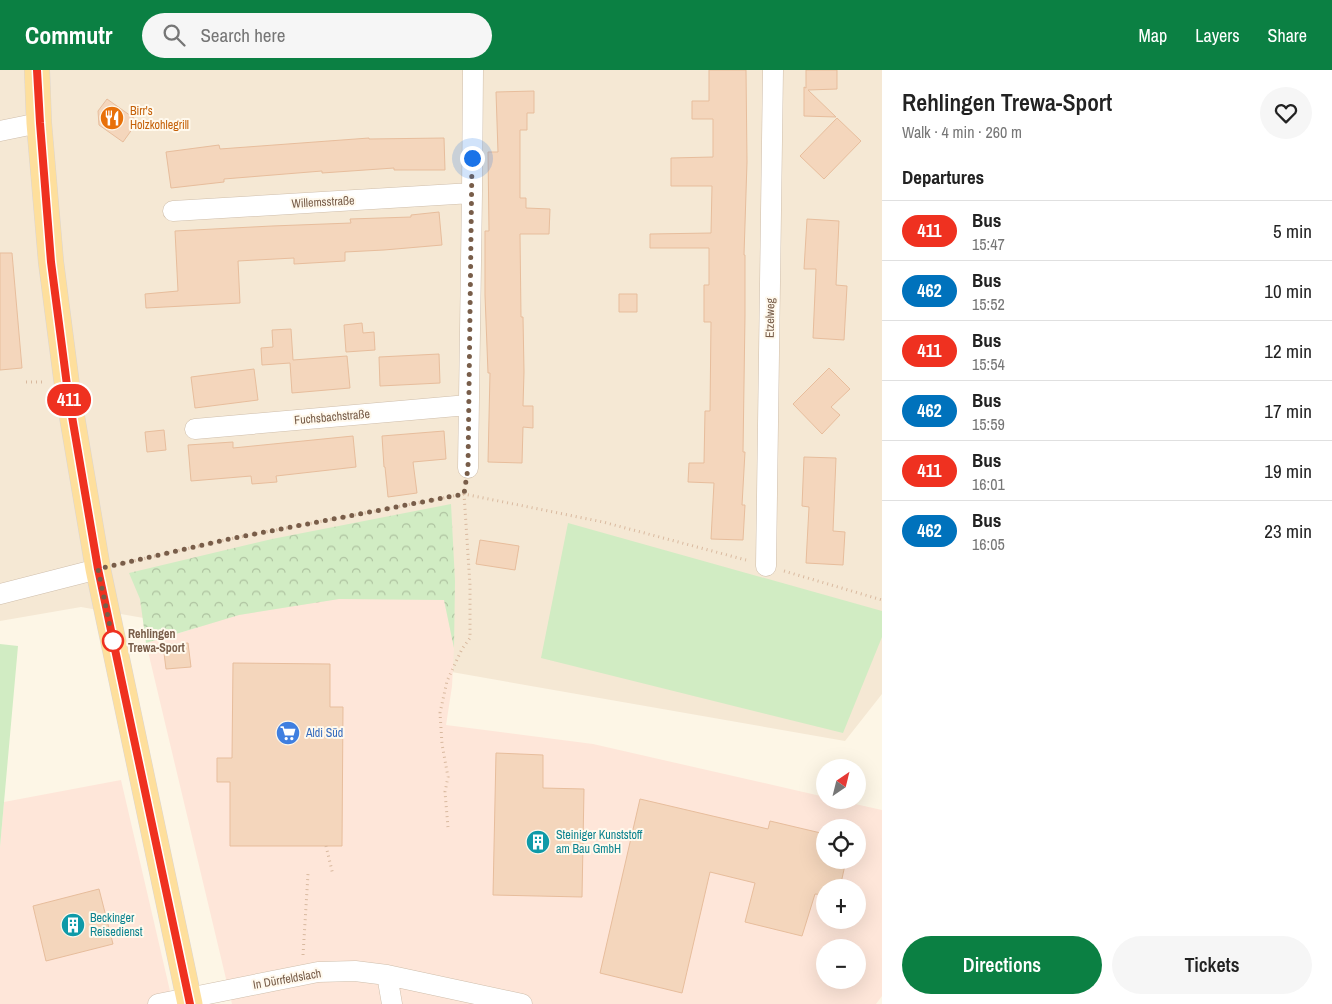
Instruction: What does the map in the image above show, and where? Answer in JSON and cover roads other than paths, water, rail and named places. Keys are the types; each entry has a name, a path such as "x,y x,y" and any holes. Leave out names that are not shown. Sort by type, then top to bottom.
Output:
{"main road":[{"path":"37,70 53,280 68,393 98,569 189,1001"}],"street":[{"path":"468,468 472,70"},
{"name":"Etzelweg","path":"766,566 773,70"},
{"path":"0,131 40,123"},
{"name":"Willemsstraße","path":"173,211 472,193"},
{"name":"Fuchsbachstraße","path":"195,429 468,405"},
{"path":"0,594 98,569"},
{"name":"In Dürrfeldslach","path":"158,1004 189,1001 318,972 355,971 387,975 522,1004"},
{"path":"387,975 392,1004"}],"place":[{"name":"Birr's Holzkohlegrill","path":"112,118"},
{"name":"Rehlingen Trewa-Sport","path":"113,641"},
{"name":"Aldi Süd","path":"288,733"},
{"name":"Steiniger Kunststoff am Bau GmbH","path":"538,842"},
{"name":"Beckinger Reisedienst","path":"73,925"}]}
